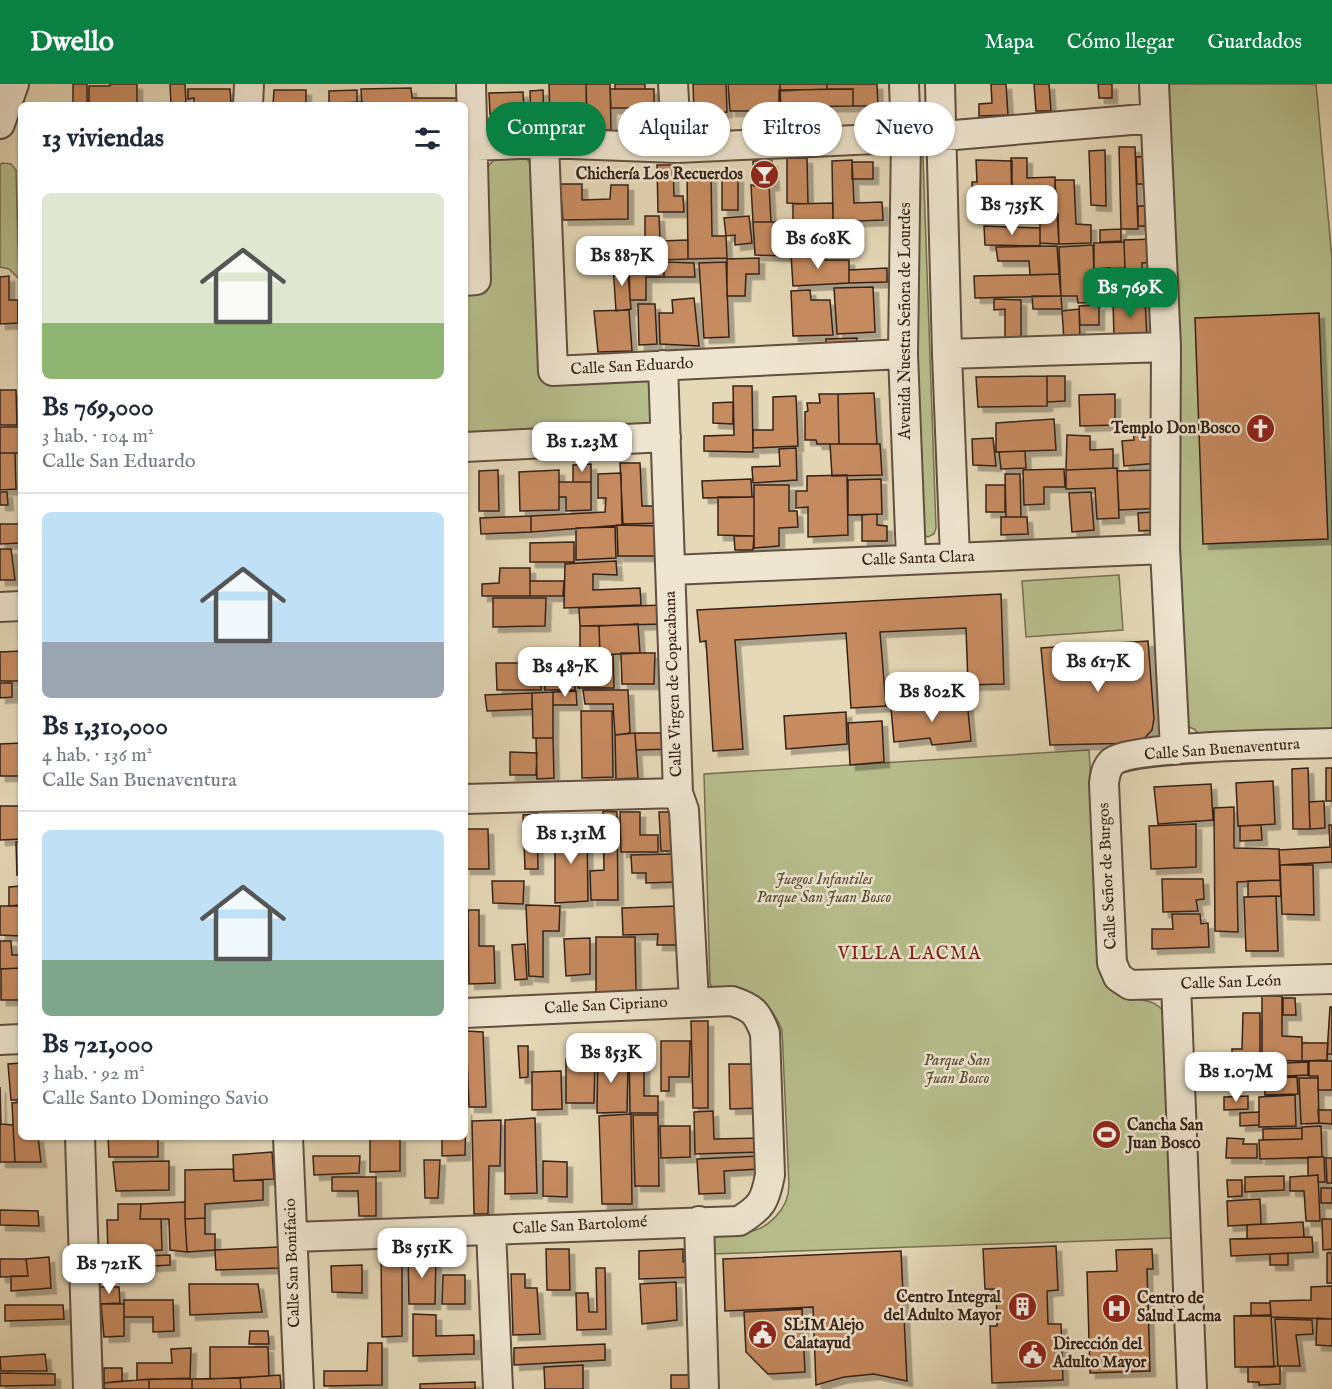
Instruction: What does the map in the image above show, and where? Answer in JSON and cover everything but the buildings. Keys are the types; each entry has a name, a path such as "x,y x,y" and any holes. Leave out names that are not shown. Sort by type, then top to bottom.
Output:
{"street":[{"path":"0,124 14,84"},
{"path":"22,84 23,102"},
{"path":"248,102 249,84"},
{"path":"470,281 471,84"},
{"path":"673,84 674,102"},
{"name":"Avenida Nuestra Señora de Lourdes","path":"904,84 905,102"},
{"path":"940,84 941,102"},
{"path":"1154,84 1166,347 1165,549 1175,750"},
{"path":"955,135 1155,118"},
{"path":"730,145 854,139"},
{"path":"471,146 486,145"},
{"name":"Calle San Eduardo","path":"545,156 553,371 903,354"},
{"name":"Avenida Nuestra Señora de Lourdes","path":"906,156 903,354 911,559"},
{"path":"943,156 947,354 955,557"},
{"path":"947,354 1166,347"},
{"name":"Calle Virgen de Copacabana","path":"663,365 678,793 684,810 694,1002"},
{"path":"468,447 666,437"},
{"name":"Calle Santa Clara","path":"671,570 1165,549"},
{"path":"0,607 18,606"},
{"name":"Calle San Buenaventura","path":"1113,761 1127,756 1175,750 1332,743"},
{"name":"Calle Señor de Burgos","path":"1113,761 1107,770 1104,783 1112,963 1118,977 1130,986"},
{"path":"468,799 678,793"},
{"name":"Calle San León","path":"1130,986 1332,979"},
{"path":"1176,984 1192,1389"},
{"name":"Calle San Cipriano","path":"468,1013 732,1001 746,1006 759,1016 765,1033 770,1175 766,1197 757,1210"},
{"path":"0,1040 18,1039"},
{"path":"80,1140 88,1389"},
{"name":"Calle San Bonifacio","path":"288,1140 299,1389"},
{"name":"Calle San Bartolomé","path":"292,1237 739,1221 757,1210"},
{"path":"699,1221 704,1389"},
{"path":"491,1230 498,1389"}],"green space":[{"path":"1165,84 1316,84 1332,259 1332,734 1201,736 1189,727 1187,722"},
{"path":"499,156 524,157 532,164 541,374 651,377 663,424 468,436 468,275 489,165"},
{"path":"908,156 923,156 936,528 934,534 928,537 922,534"},
{"path":"2,163 11,164 16,170 18,278 9,269 0,267 0,165"},
{"path":"1119,575 1123,630 1026,637 1022,581"},
{"name":"Parque San Juan Bosco","path":"1089,750 1103,978 1119,994 1127,998 1150,1002 1164,1012 1172,1238 712,1254 714,1239 719,1235 753,1231 776,1217 785,1202 789,1185 782,1030 776,1018 763,1003 747,996 714,989 710,984 704,774"}],"place":[{"name":"Chichería Los Recuerdos","path":"764,175"},
{"name":"Templo Don Bosco","path":"1261,429"},
{"name":"Cancha San Juan Bosco","path":"1106,1135"},
{"name":"Centro Integral del Adulto Mayor","path":"1022,1307"},
{"name":"Centro de Salud Lacma","path":"1116,1308"},
{"name":"SLIM Alejo Calatayud","path":"763,1335"},
{"name":"Dirección del Adulto Mayor","path":"1032,1354"}],"district":[{"name":"VILLA LACMA","path":"910,954"}],"park label":[{"name":"Juegos Infantiles Parque San Juan Bosco","path":"824,889"}]}
